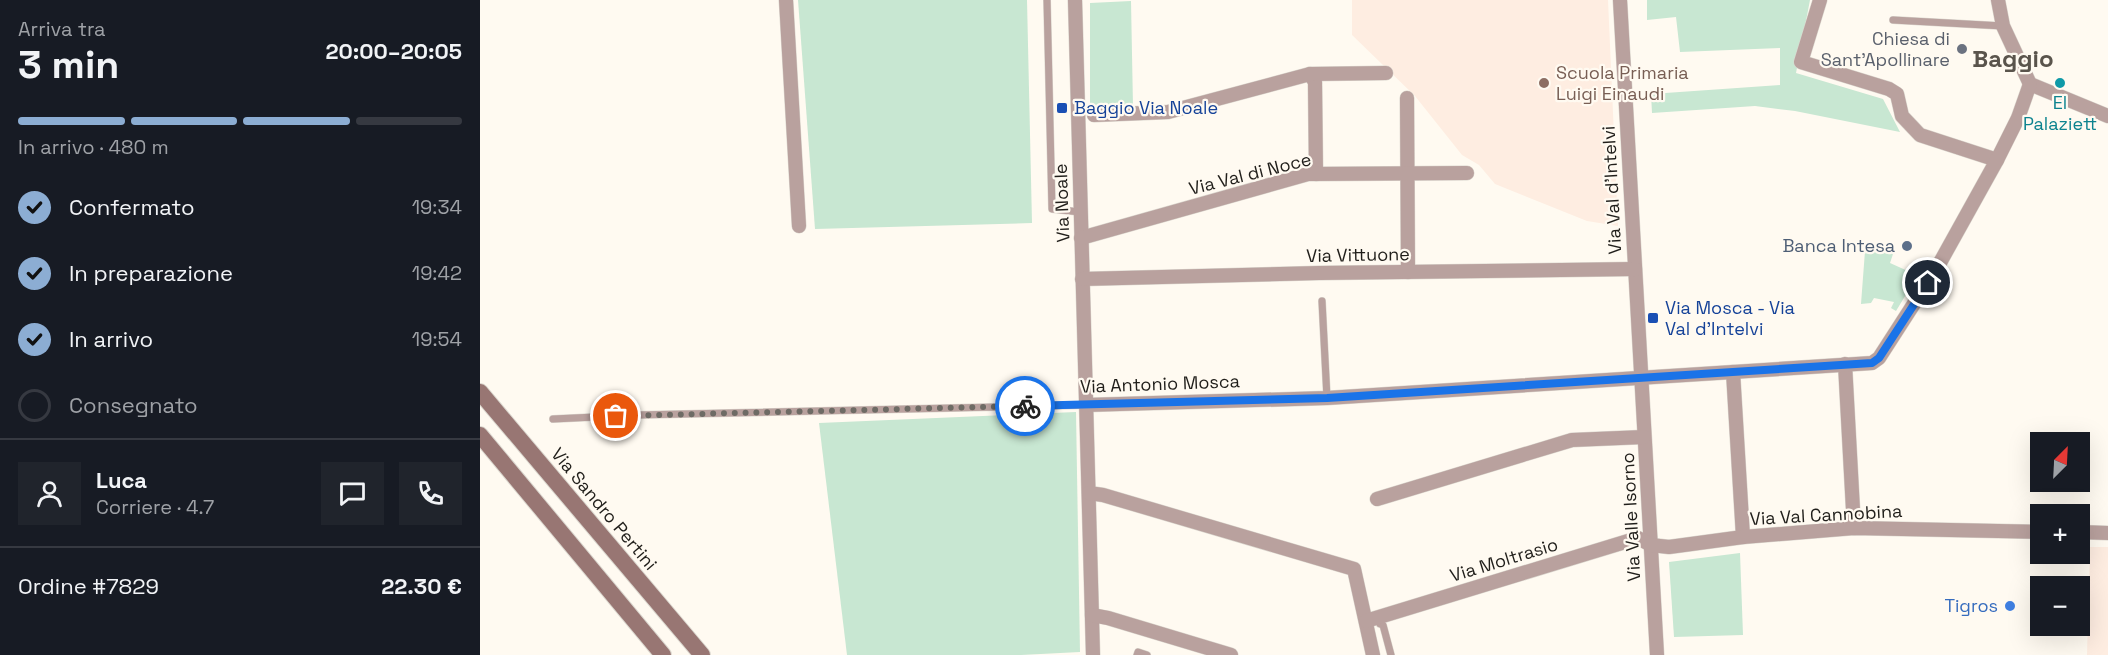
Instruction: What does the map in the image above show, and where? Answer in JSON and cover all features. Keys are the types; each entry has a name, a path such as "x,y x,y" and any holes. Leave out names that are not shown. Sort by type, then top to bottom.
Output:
{"main road":[{"name":"Via Sandro Pertini","path":"480,392 701,654"},
{"path":"480,435 663,655"}],"street":[{"path":"786,0 799,226"},
{"name":"Via Noale","path":"1075,0 1093,655"},
{"name":"Via Val d'Intelvi","path":"1620,0 1640,377"},
{"path":"1820,0 1801,62 1889,89 1897,94 1902,116 1920,135 1997,160"},
{"path":"1998,0 2003,26 2030,84 2108,116"},
{"path":"1094,115 1168,111 1310,74 1386,73"},
{"path":"1310,74 1315,82 1316,174"},
{"name":"Via Antonio Mosca","path":"1086,405 1327,398 1872,363 1879,358 1938,268 2018,118 2030,84"},
{"path":"1407,98 1407,272"},
{"name":"Via Val di Noce","path":"1081,238 1308,174 1467,173"},
{"name":"Via Vittuone","path":"1082,279 1635,269"},
{"path":"1845,364 1854,528"},
{"path":"1733,372 1743,537"},
{"name":"Via Valle Isorno","path":"1640,377 1651,545 1652,654"},
{"path":"1377,499 1572,440 1644,437"},
{"path":"1089,493 1104,495 1354,569 1373,655"},
{"name":"Via Val Cannobina","path":"1651,545 1669,547 1743,537 1854,528 2030,532"},
{"path":"2090,532 2108,533"},
{"name":"Via Moltrasio","path":"1366,621 1638,538 1651,545"},
{"path":"1092,615 1231,655"}],"lane":[{"path":"1047,0 1052,209 1080,212"},
{"path":"1893,20 2003,26"},
{"path":"1322,301 1327,398"},
{"name":"Via Antonio Mosca","path":"553,419 1086,405"},
{"path":"1380,624 1383,625 1391,655"},
{"path":"1137,655 1138,652 1147,655"}],"shaded area":[{"name":"Scuola Primaria Luigi Einaudi","path":"1352,0 1608,0 1618,226 1587,221 1495,184 1479,165 1462,155 1415,96 1352,35"},
{"path":"2090,547 2108,547 2108,655 2087,655 2088,636 2090,636"}],"green space":[{"path":"798,0 1027,0 1032,223 815,229"},
{"path":"1647,0 1810,0 1796,73 1883,99 1900,132 1795,111 1755,106 1652,113 1651,94 1780,85 1780,48 1680,52 1676,17 1647,20"},
{"path":"1131,1 1133,107 1090,108 1090,3"},
{"path":"1874,246 1893,254 1890,263 1910,272 1914,264 1922,268 1896,311 1891,308 1894,302 1874,298 1871,303 1861,304 1865,251"},
{"path":"1076,412 1080,652 1021,655 847,655 819,423"},
{"path":"1740,553 1743,635 1674,637 1669,562"}],"way so far":[{"path":"616,416 1025,406"}],"place":[{"name":"Chiesa di Sant'Apollinare","path":"1962,49"},
{"name":"Scuola Primaria Luigi Einaudi","path":"1544,83"},
{"name":"El Palaziett","path":"2060,83"},
{"name":"Baggio Via Noale","path":"1062,108"},
{"name":"Banca Intesa","path":"1907,246"},
{"name":"Via Mosca - Via Val d'Intelvi","path":"1653,318"},
{"name":"Tigros","path":"2010,606"}],"district":[{"name":"Baggio","path":"2013,59"}],"route":[{"path":"1025,406 1327,398 1872,363 1879,358 1928,283"}]}
